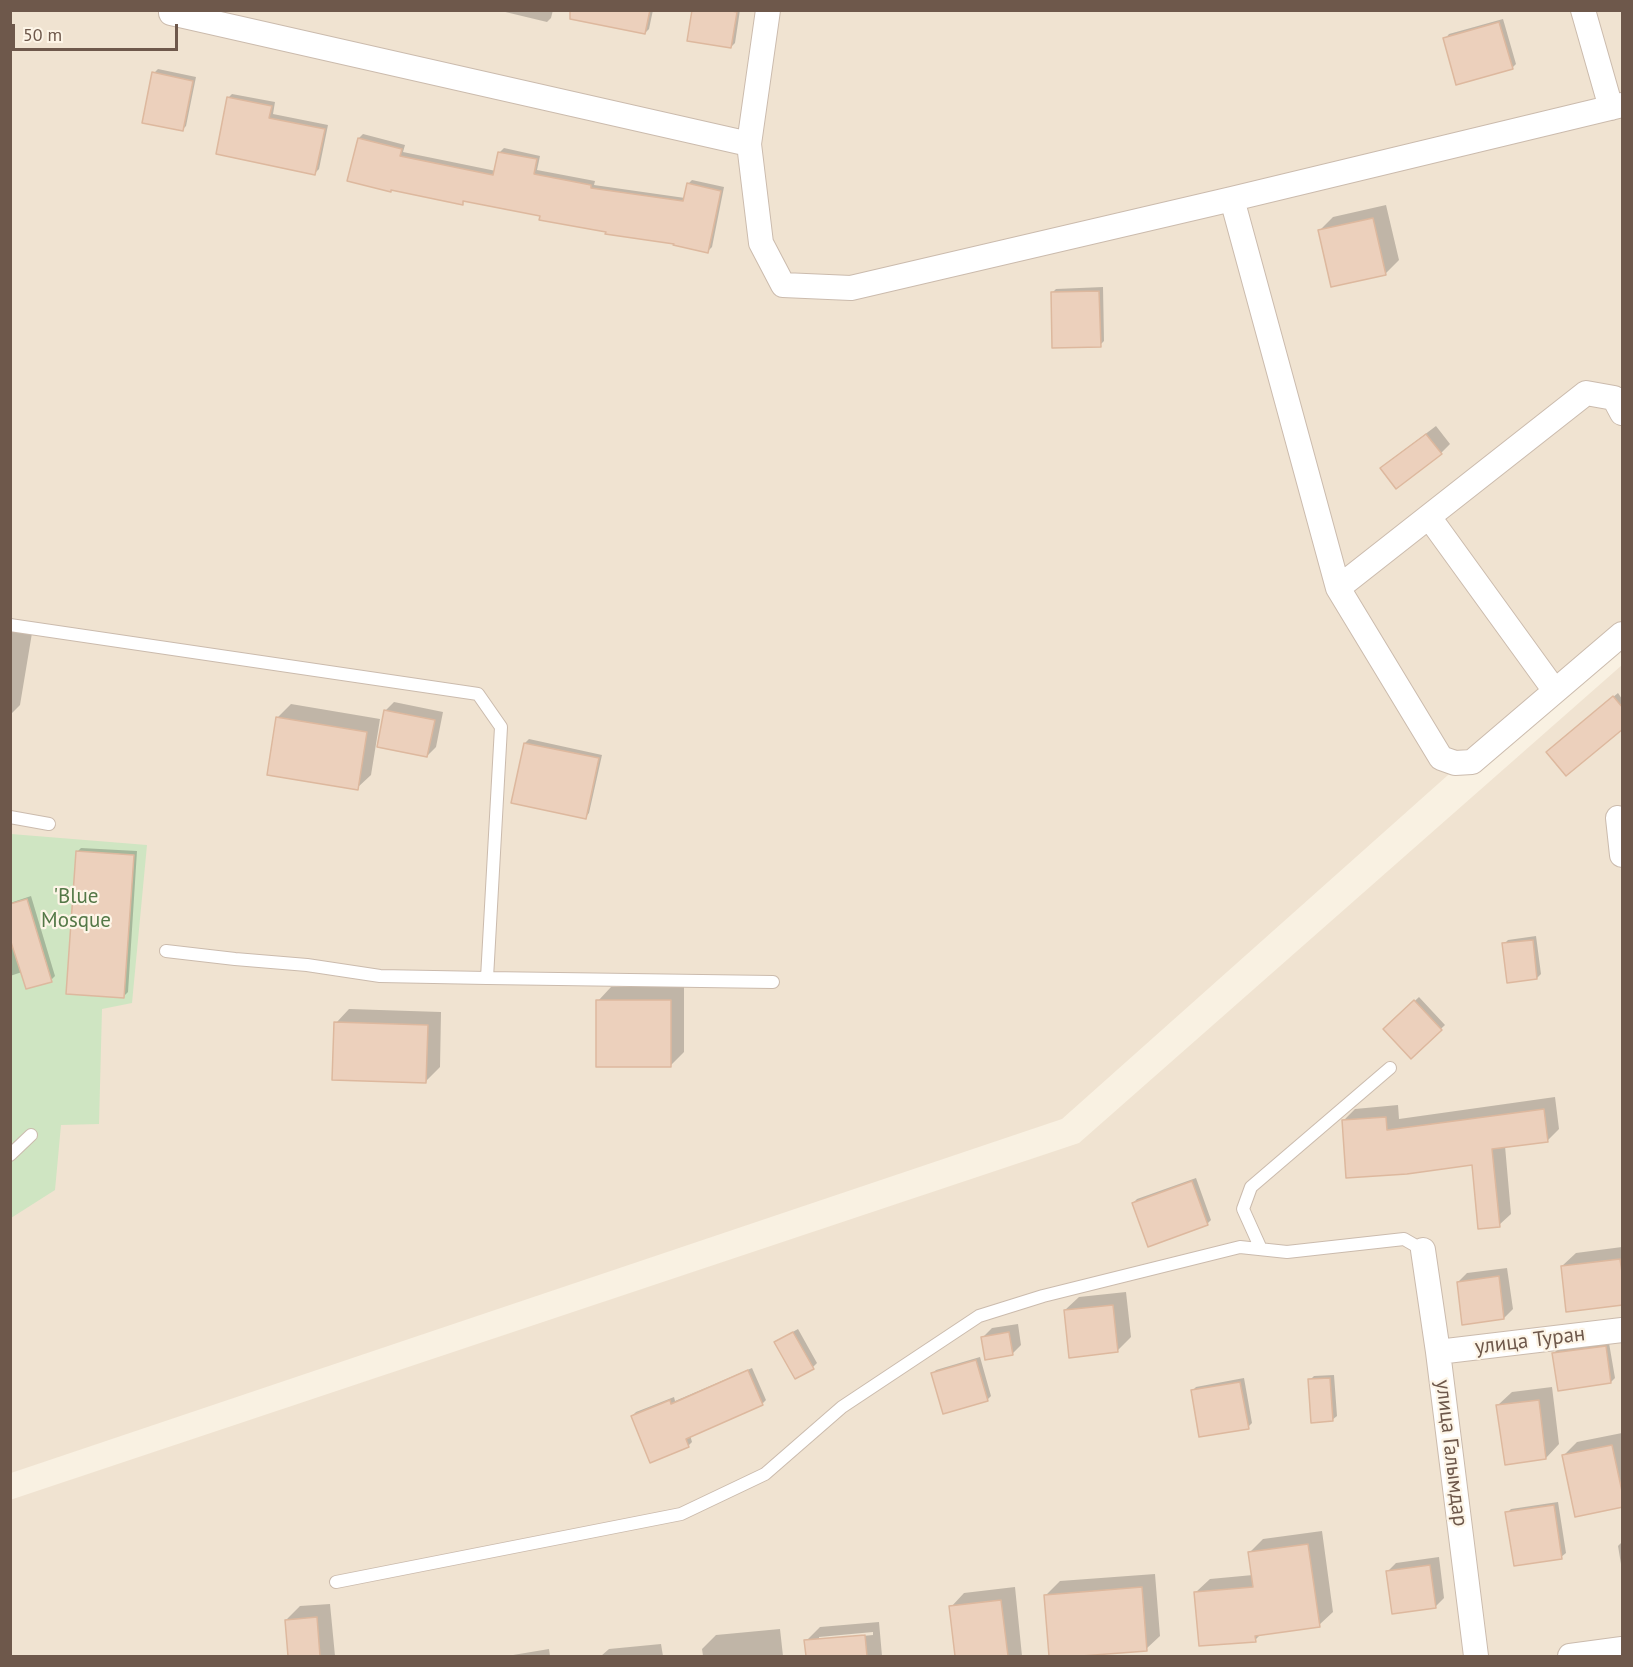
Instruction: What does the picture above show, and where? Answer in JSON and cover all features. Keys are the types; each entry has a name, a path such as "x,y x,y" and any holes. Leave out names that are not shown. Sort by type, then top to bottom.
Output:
{"street":[{"path":"768,10 749,144 761,243 783,285 851,288 1617,107 1583,10"},
{"path":"171,13 749,144"},
{"path":"1232,199 1338,588 1442,758 1455,763 1472,762 1623,634"},
{"path":"1338,588 1586,393 1614,398 1623,413"},
{"path":"1429,516 1555,691"},
{"path":"1618,818 1623,855"},
{"name":"улица Галымдар","path":"1423,1250 1476,1656"},
{"name":"улица Туран","path":"1438,1352 1623,1330"},
{"path":"1570,1656 1623,1649"}],"lane":[{"path":"10,625 478,694 501,727 488,978"},
{"path":"10,817 49,824"},
{"path":"166,951 307,965 380,976 773,982"},
{"path":"1261,1249 1244,1209 1251,1187 1390,1068"},
{"path":"10,1155 31,1135"},
{"path":"336,1582 681,1514 765,1474 842,1407 979,1316 1043,1296 1240,1247 1287,1252 1404,1239 1423,1250"}],"shaded area":[{"path":"10,11 1622,11 1622,620 1062,1119 11,1473"},
{"path":"1622,665 1622,1656 11,1656 10,1500 1079,1143"}],"green space":[{"name":"'Blue Mosque","path":"11,834 147,845 132,1003 102,1009 99,1124 61,1125 55,1190 11,1218"}],"building":[{"path":"570,10 650,10 645,34 570,19"},
{"path":"692,10 737,12 731,48 687,41"},
{"path":"1499,22 1513,69 1456,85 1443,38"},
{"path":"152,72 193,81 183,131 142,123"},
{"path":"227,97 272,106 269,118 325,129 315,175 216,154"},
{"path":"358,138 402,149 400,156 493,175 498,152 537,159 534,174 591,185 591,188 683,201 687,183 721,191 708,253 674,244 605,234 606,232 539,220 540,216 463,201 463,205 391,190 391,192 347,181"},
{"path":"1373,218 1386,275 1331,287 1318,230"},
{"path":"1099,291 1101,347 1052,348 1051,292"},
{"path":"1426,434 1442,454 1396,489 1380,468"},
{"path":"1613,696 1623,708 1623,729 1566,776 1546,752"},
{"path":"384,710 435,720 427,757 377,747"},
{"path":"276,717 367,732 358,790 267,775"},
{"path":"524,743 599,758 586,819 511,803"},
{"path":"76,851 134,855 124,998 66,994"},
{"path":"27,899 52,982 26,989 10,939 10,904"},
{"path":"1533,940 1537,979 1507,983 1502,943"},
{"path":"596,1000 671,1000 671,1067 596,1067"},
{"path":"1414,1000 1442,1030 1411,1059 1383,1029"},
{"path":"334,1022 428,1025 426,1083 332,1080"},
{"path":"1544,1109 1548,1142 1492,1149 1500,1227 1478,1229 1472,1165 1407,1174 1346,1178 1342,1120 1386,1117 1387,1130"},
{"path":"1192,1181 1208,1225 1148,1247 1132,1203"},
{"path":"1620,1259 1623,1305 1566,1312 1561,1266"},
{"path":"1499,1276 1504,1319 1462,1325 1457,1282"},
{"path":"1113,1305 1118,1352 1069,1358 1064,1310"},
{"path":"793,1332 814,1369 795,1379 774,1342"},
{"path":"1009,1332 1013,1355 985,1360 981,1337"},
{"path":"1606,1346 1611,1383 1558,1391 1552,1353"},
{"path":"976,1360 988,1401 943,1414 931,1373"},
{"path":"748,1370 763,1405 686,1439 689,1447 650,1463 631,1416 670,1400 671,1404"},
{"path":"1330,1378 1333,1421 1311,1423 1308,1379"},
{"path":"1240,1382 1249,1429 1199,1437 1191,1390"},
{"path":"1539,1400 1546,1459 1505,1465 1496,1405"},
{"path":"1612,1445 1623,1496 1623,1507 1575,1517 1562,1455"},
{"path":"1554,1505 1562,1559 1514,1566 1505,1512"},
{"path":"1308,1544 1320,1627 1255,1636 1256,1642 1199,1646 1194,1592 1253,1587 1248,1552"},
{"path":"1430,1565 1436,1608 1392,1614 1386,1571"},
{"path":"1142,1587 1147,1651 1049,1656 1044,1595"},
{"path":"1001,1600 1008,1656 955,1656 949,1606"},
{"path":"317,1617 320,1656 288,1656 285,1620"},
{"path":"865,1635 867,1656 806,1656 804,1640"}]}
